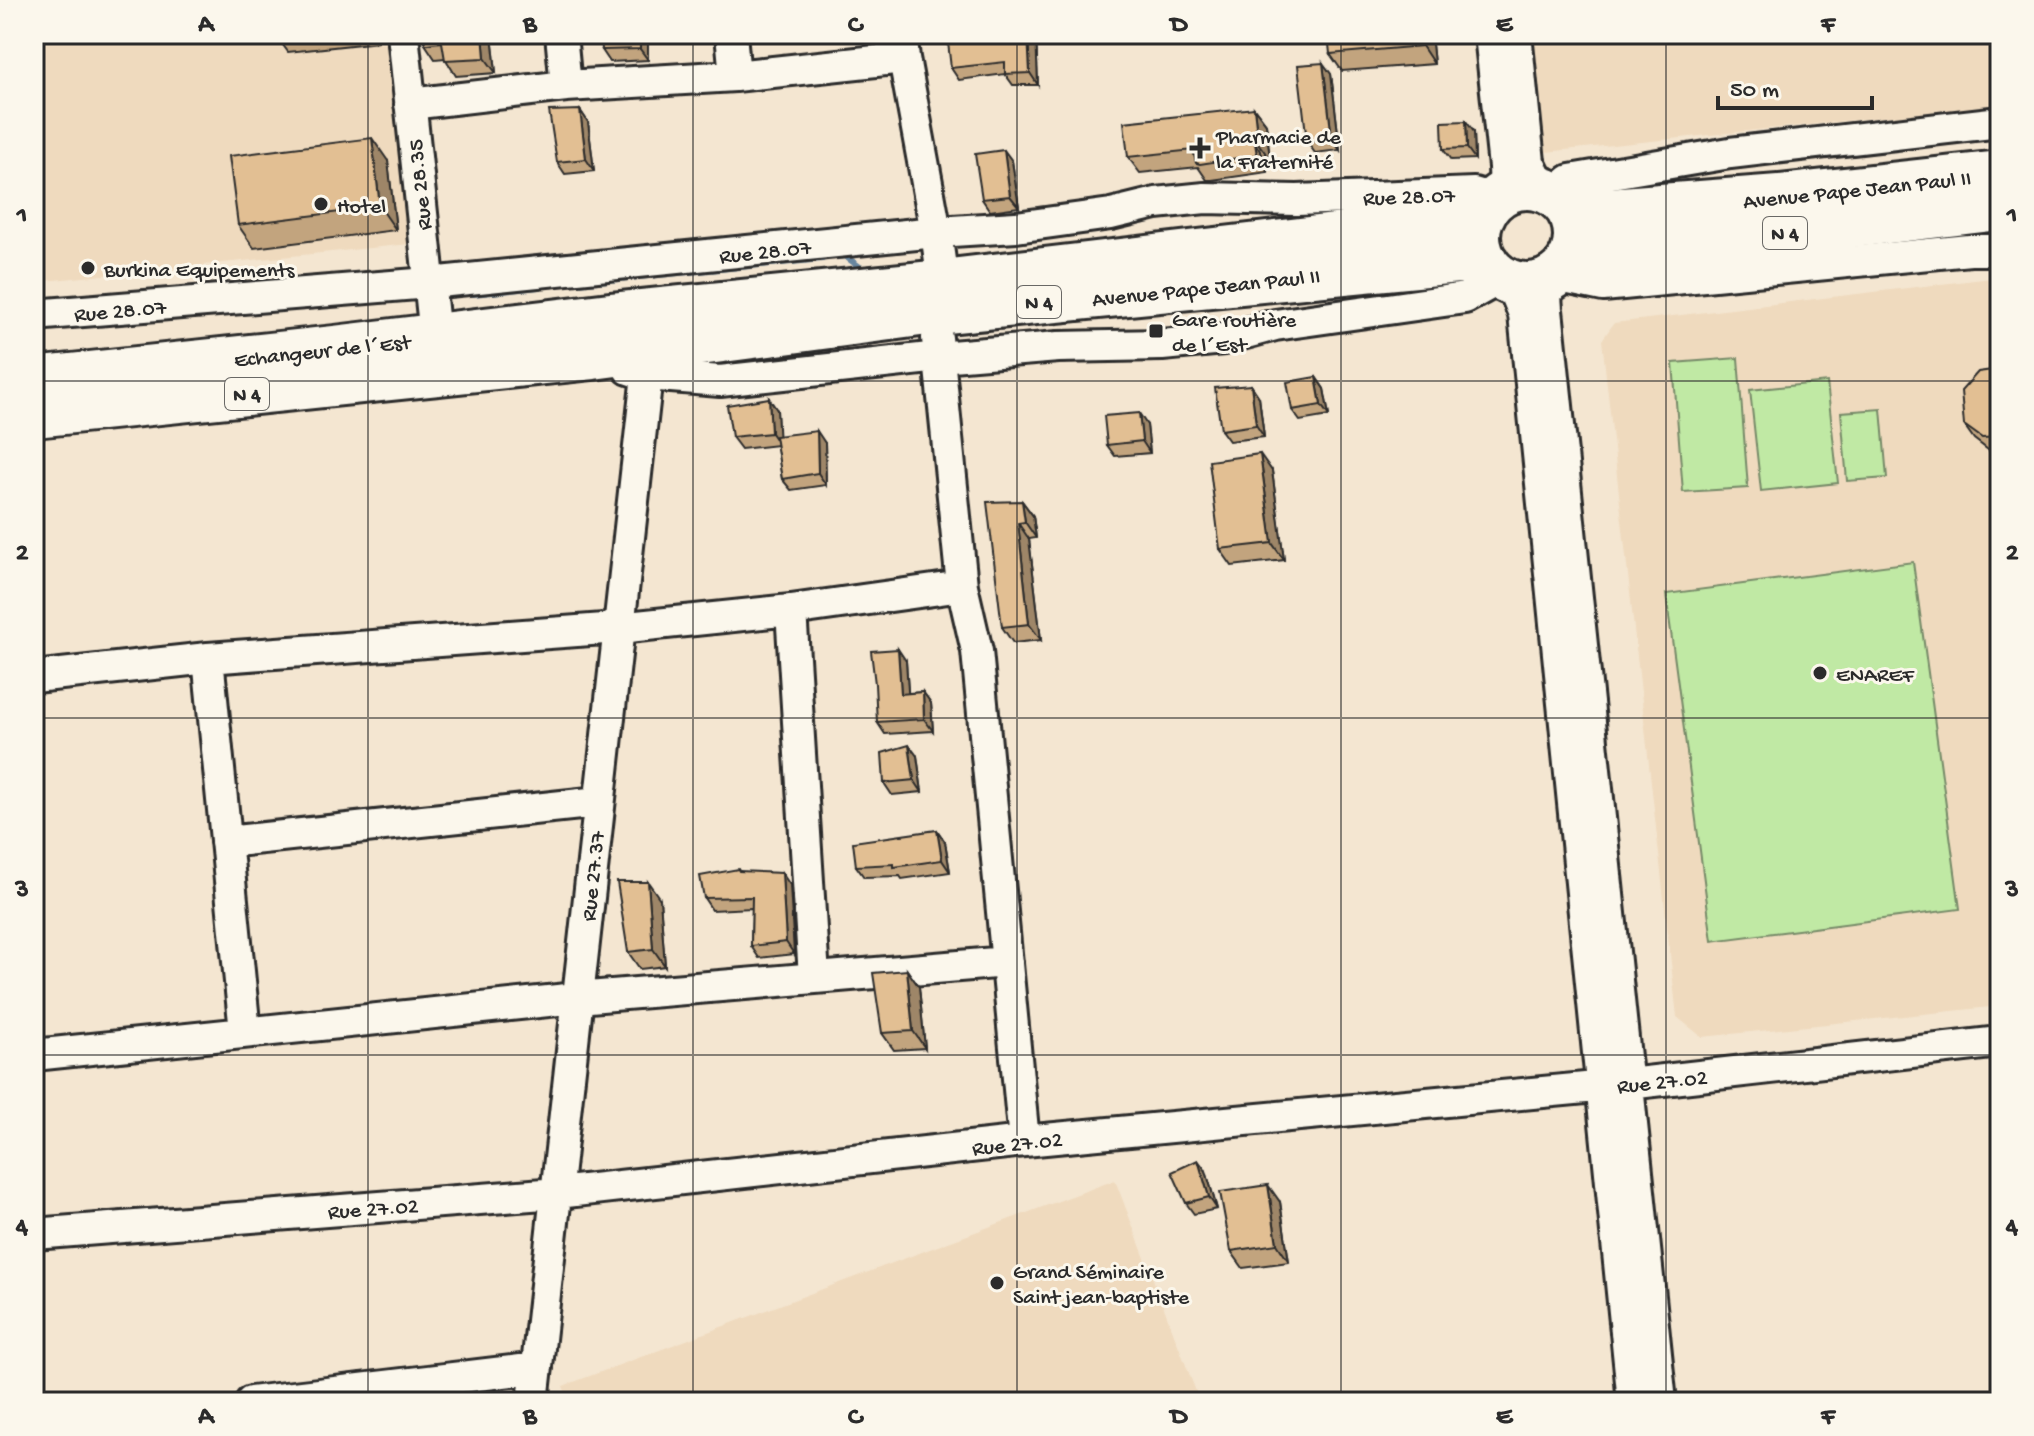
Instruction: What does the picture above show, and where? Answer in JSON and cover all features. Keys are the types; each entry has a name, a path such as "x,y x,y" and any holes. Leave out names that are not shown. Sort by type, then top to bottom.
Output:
{"highway":[{"name":"Avenue Pape Jean Paul II","path":"593,357 645,363 939,297 1454,222 1524,201 1779,197 2000,173"},
{"path":"1524,201 1575,224 1576,235 1528,273 1478,242 1478,231 1524,201"},
{"name":"Avenue Pape Jean Paul II","path":"610,315 939,297 1457,261 1528,273 2000,208"},
{"name":"Echangeur de l´Est","path":"34,380 610,315"},
{"path":"34,358 251,348 335,348"},
{"name":"Echangeur de l´Est","path":"34,415 593,357"},
{"path":"34,437 183,415 378,380"}],"street":[{"name":"Rue 28.35","path":"403,34 435,336"},
{"path":"561,34 566,86"},
{"path":"731,34 735,76"},
{"path":"1490,34 1504,167 1524,201"},
{"path":"1516,34 1529,162 1524,201"},
{"path":"410,104 566,86 735,76 903,46 936,232 939,357 962,586 977,651 1024,1141"},
{"path":"1524,201 1570,180 1730,153 2000,122"},
{"name":"Rue 28.07","path":"34,315 429,283 936,232 1016,227 1111,214 1156,203 1205,198 1297,200 1474,193 1524,201"},
{"path":"645,363 720,381 1058,347 1162,345 1224,339 1275,325 1465,298 1528,273 1603,286 1956,251 2000,250"},
{"path":"1528,273 1524,314 1614,1085 1661,1402"},
{"name":"Rue 27.37","path":"533,1402 645,363"},
{"path":"34,677 208,658 618,628 791,610 962,586"},
{"path":"791,610 814,977"},
{"path":"208,658 245,1032"},
{"path":"226,842 599,802"},
{"path":"34,1055 577,998 1007,962"},
{"name":"Rue 27.02","path":"34,1234 557,1193 1024,1141 1614,1085 2000,1042"},
{"path":"1614,1085 1633,1402"},
{"path":"251,1402 537,1368"}],"shaded area":[{"path":"34,34 387,34 410,244 34,282"},
{"path":"1524,34 2000,34 2000,105 1536,153"},
{"name":"ENAREF","path":"2000,277 2000,1006 1702,1037 1677,1017 1602,340 1614,323"},
{"name":"Grand Séminaire Saint jean-baptiste","path":"1115,1180 1200,1402 569,1402 563,1386"}],"green space":[{"path":"1738,358 1748,488 1683,492 1673,363"},
{"path":"1827,382 1838,483 1761,491 1750,390"},
{"path":"1881,409 1887,478 1847,481 1841,412"},
{"path":"1913,562 1960,909 1712,941 1666,594"}],"building":[{"path":"424,34 483,34 485,58 445,60 442,42 425,44"},
{"path":"640,34 640,49 602,50 601,35"},
{"path":"947,34 1028,34 1030,73 1005,74 1005,62 951,68"},
{"path":"1328,34 1421,34 1422,46 1330,54"},
{"path":"1323,63 1332,139 1307,142 1298,65"},
{"path":"1254,108 1257,155 1200,164 1196,163 1193,150 1128,157 1124,122"},
{"path":"580,110 586,159 557,162 549,111"},
{"path":"1466,121 1467,148 1443,149 1442,122"},
{"path":"372,138 380,207 238,225 229,156"},
{"path":"1004,150 1010,196 982,199 975,154"},
{"path":"2000,369 2000,437 1982,438 1964,425 1961,391 1978,372"},
{"path":"1316,377 1321,405 1292,410 1287,382"},
{"path":"1251,385 1256,425 1221,430 1215,388"},
{"path":"769,398 771,433 732,437 727,405"},
{"path":"1139,413 1142,441 1107,445 1104,416"},
{"path":"817,431 818,473 782,479 775,436"},
{"path":"1260,454 1272,543 1220,549 1209,461"},
{"path":"1022,501 1025,522 1018,523 1029,624 1002,627 987,502"},
{"path":"898,649 901,694 923,692 924,719 877,722 871,651"},
{"path":"909,745 914,780 884,783 882,753"},
{"path":"937,830 942,860 894,867 894,864 856,866 853,842"},
{"path":"738,869 782,873 786,942 751,946 752,897 704,898 700,876"},
{"path":"617,882 648,882 653,949 628,952"},
{"path":"907,970 913,1031 882,1033 873,973"},
{"path":"1198,1160 1209,1197 1186,1203 1172,1172"},
{"path":"1268,1185 1277,1244 1231,1251 1220,1192"}],"waterway":[{"path":"837,257 845,256 868,273"},
{"path":"578,283 822,259"},
{"path":"473,294 539,287"}],"place":[{"name":"Pharmacie de la Fraternité","path":"1200,148"},
{"name":"Hotel","path":"321,204"},
{"name":"Burkina Equipements","path":"88,268"},
{"name":"Gare routière de l´Est","path":"1156,331"},
{"name":"ENAREF","path":"1820,673"},
{"name":"Grand Séminaire Saint jean-baptiste","path":"997,1283"}]}
